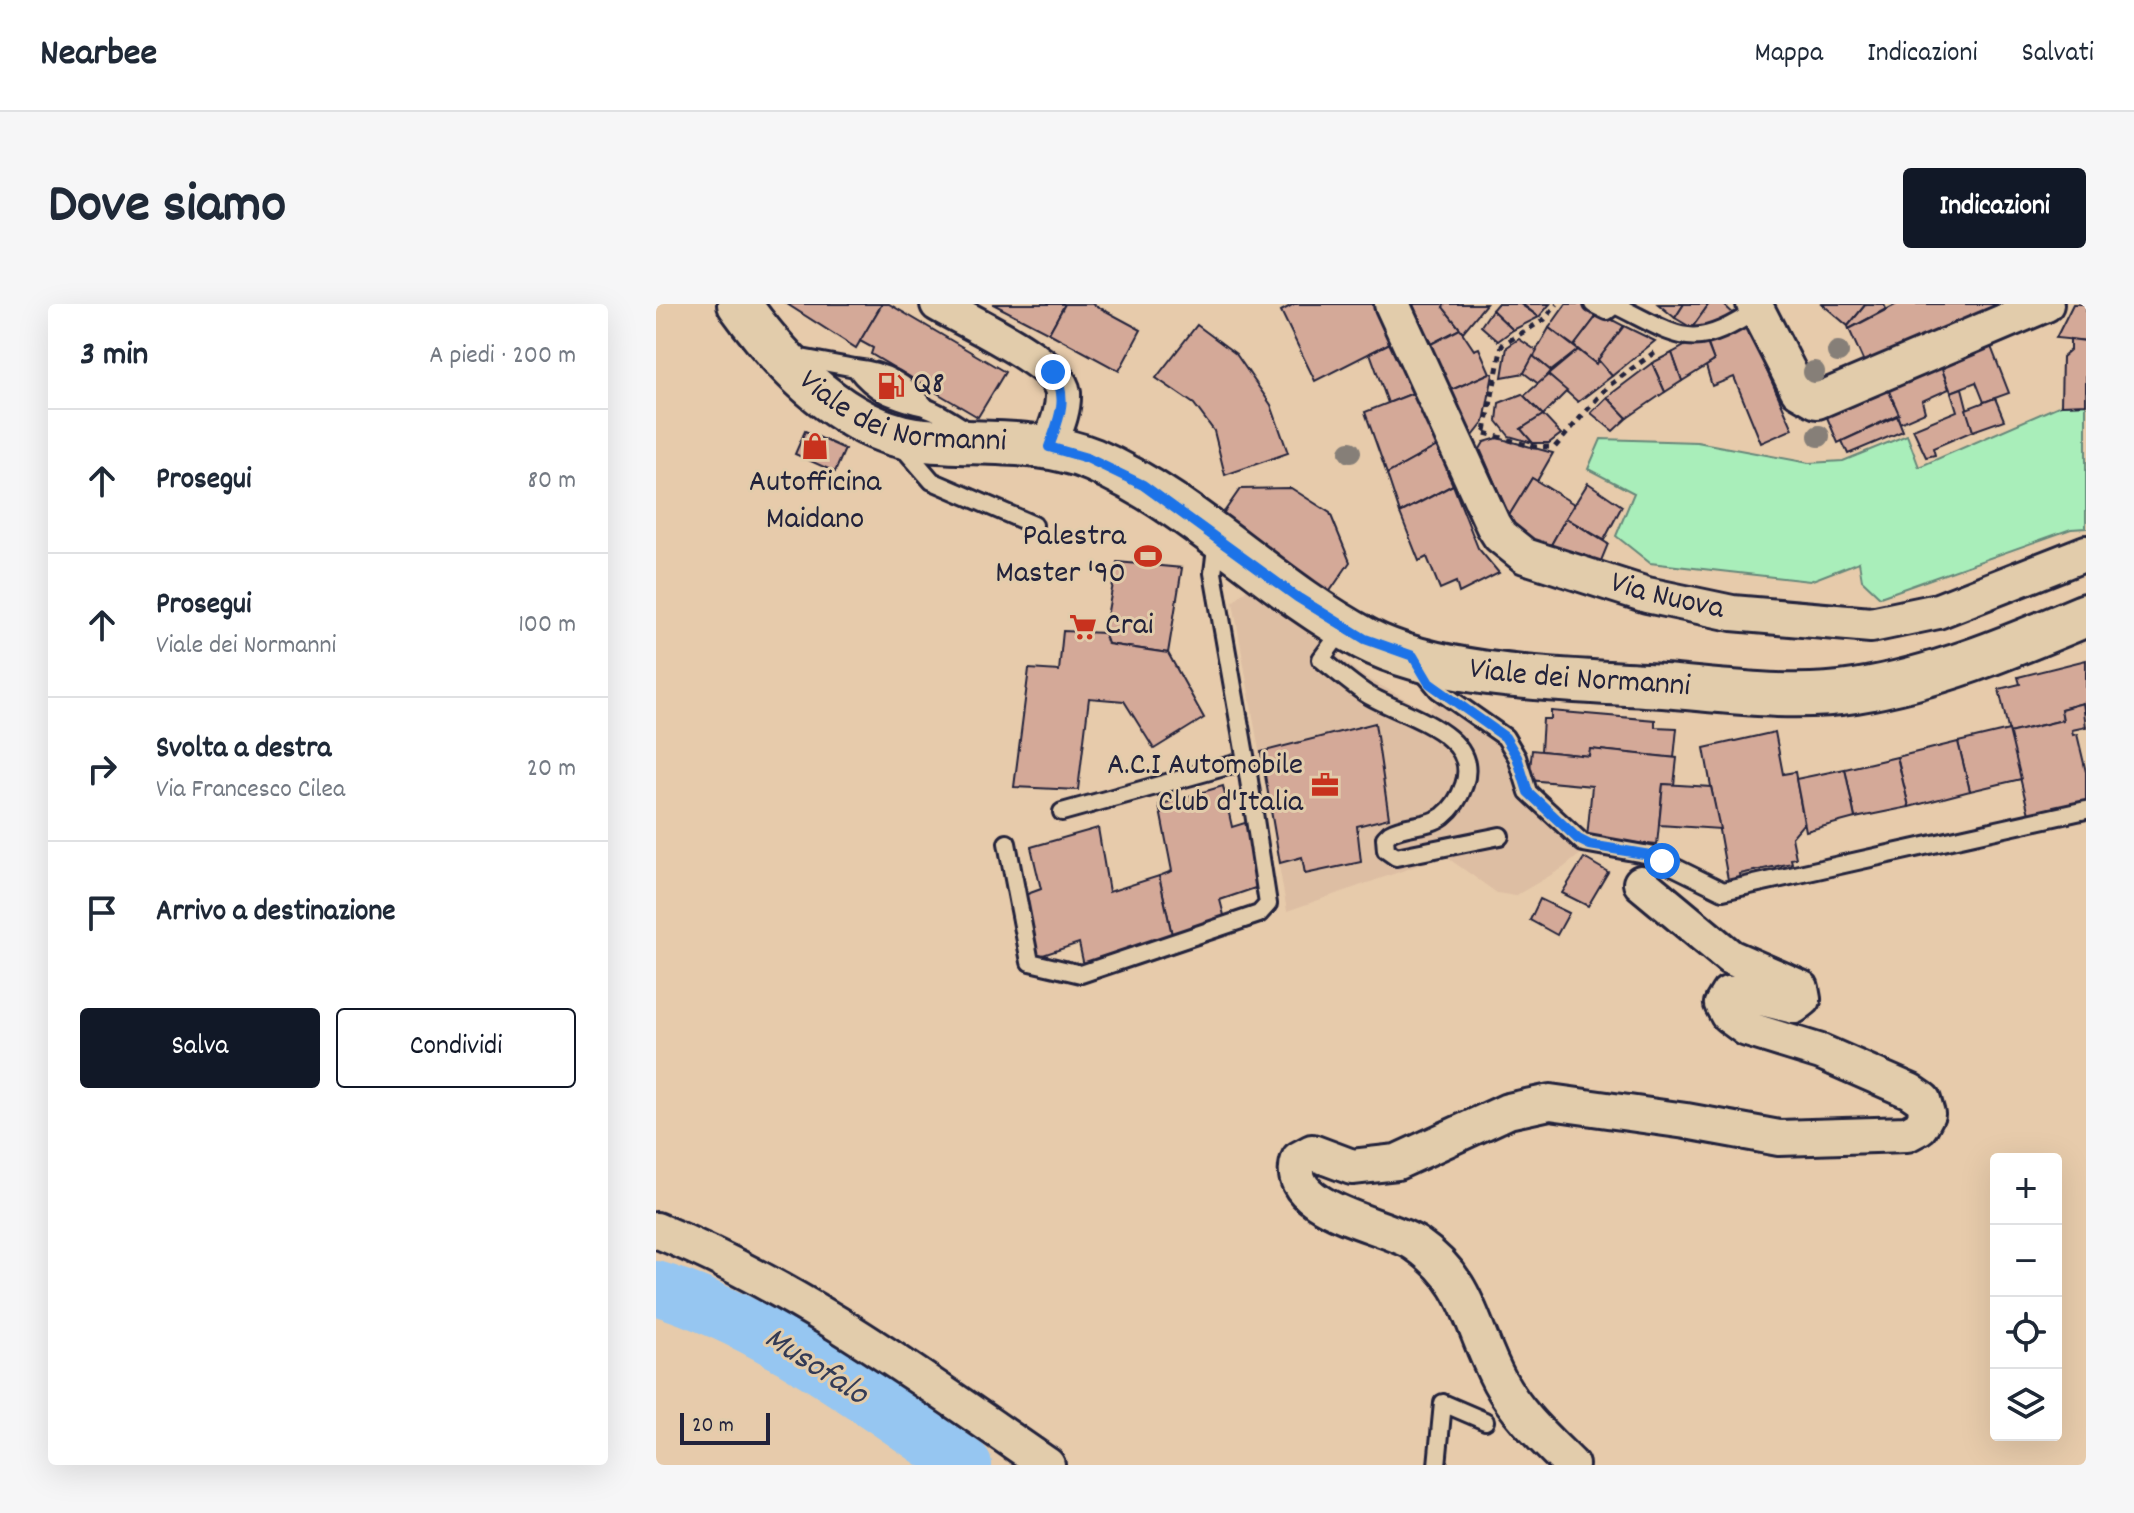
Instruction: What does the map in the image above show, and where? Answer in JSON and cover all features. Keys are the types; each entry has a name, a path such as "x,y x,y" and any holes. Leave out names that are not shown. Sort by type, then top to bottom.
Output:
{"street":[{"name":"Viale dei Normanni","path":"739,304 783,355 843,410 891,434 922,440 1049,447 1087,458 1120,473 1345,627 1394,652 1461,667 1549,678 1786,694 1849,692 1933,675 2086,615"},
{"path":"938,304 1053,372 1063,393 1062,409 1049,447"},
{"name":"Via Nuova","path":"1392,304 1493,525 1500,536 1525,556 1647,595 1732,613 1871,625 1899,622 1938,611 2086,553"},
{"path":"1759,306 1798,390 1817,401 2046,304"},
{"path":"1571,1465 1512,1403 1484,1352 1462,1291 1448,1273 1404,1236 1335,1212 1317,1201 1296,1175 1299,1159 1312,1152 1352,1167 1380,1166 1397,1162 1508,1111 1550,1102 1794,1139 1907,1134 1920,1127 1927,1114 1923,1100 1910,1091 1821,1052 1738,1023 1723,1010 1722,1004 1728,994 1741,993 1794,1006 1803,999 1801,988 1730,957 1641,883"},
{"path":"656,1230 718,1257 819,1311 895,1359 1047,1465"}],"lane":[{"path":"1593,304 1607,311 1615,305 1681,337 1712,336 1759,306"},
{"path":"783,355 855,368 868,385 901,403 926,407 990,442"},
{"path":"891,434 932,481 1034,525"},
{"path":"1007,843 1030,962 1081,974 1259,914 1269,897 1213,573 1217,538"},
{"path":"1345,627 1321,659 1366,693 1449,738 1463,751 1467,762 1464,784 1454,805 1439,819 1390,833 1385,838 1386,850 1396,857 1500,836"},
{"path":"1413,656 1429,683 1505,737 1517,757 1528,792 1583,843 1650,855 1723,891 2086,810"},
{"path":"1062,812 1246,761"},
{"path":"1437,1465 1443,1403 1485,1421"}],"path":[{"path":"1461,456 1485,432 1502,345 1507,339 1545,319 1557,304"},
{"path":"1485,432 1534,447 1555,447 1607,387 1681,337"}],"shaded area":[{"path":"1249,587 1363,676 1428,711 1437,701 1491,734 1527,800 1583,852 1563,868 1515,896 1497,893 1445,856 1287,911 1233,602"}],"green space":[{"path":"2086,404 2086,528 2071,529 1880,597 1862,580 1859,562 1810,581 1650,563 1616,536 1634,493 1588,469 1601,439 1697,442 1809,463 1843,461 1907,435 1919,467 2061,405"}],"building":[{"path":"787,304 882,304 856,348"},
{"path":"882,304 889,304 1005,372 978,417 871,354 873,348 860,341"},
{"path":"993,304 1065,304 1049,333"},
{"path":"1065,304 1093,304 1141,330 1119,371 1049,333"},
{"path":"1294,304 1377,304 1392,342 1315,381 1281,311"},
{"path":"1409,304 1445,304 1443,307 1460,329 1427,346"},
{"path":"1445,304 1486,304 1463,332 1443,307"},
{"path":"1497,304 1520,304 1539,317 1513,330 1492,310"},
{"path":"1522,304 1550,304 1539,317"},
{"path":"1566,304 1583,304 1599,313 1574,346 1549,328"},
{"path":"1658,304 1684,304 1675,318"},
{"path":"1684,304 1709,304 1692,328 1675,318"},
{"path":"1709,304 1723,304 1737,317 1702,333 1692,328"},
{"path":"1822,304 1866,304 1848,326"},
{"path":"1866,304 1884,304 1886,309 1849,329 1848,326"},
{"path":"1897,304 2014,304 1867,369 1849,329"},
{"path":"2073,304 2086,304 2086,341 2056,338"},
{"path":"1492,310 1513,330 1498,341 1481,326"},
{"path":"1599,313 1624,326 1596,364 1574,346"},
{"path":"1745,322 1793,429 1761,443 1734,377 1712,386 1706,366 1714,361 1708,344"},
{"path":"1197,325 1236,354 1271,405 1288,453 1225,475 1214,431 1194,404 1156,378"},
{"path":"1624,326 1655,341 1612,376 1598,360"},
{"path":"1549,328 1578,350 1551,371 1533,356"},
{"path":"1460,329 1474,350 1479,348 1490,373 1449,391 1427,346"},
{"path":"1699,338 1705,338 1714,361 1682,381 1672,353"},
{"path":"1519,339 1537,351 1524,373 1502,377 1507,347"},
{"path":"2070,339 2086,341 2086,404 2061,405 2062,357 2070,350"},
{"path":"1392,342 1416,392 1388,403 1370,353"},
{"path":"1990,344 2009,393 1984,402 1976,382 1951,392 1940,364"},
{"path":"1578,350 1596,364 1598,360 1612,376 1578,402 1548,375"},
{"path":"1672,353 1682,381 1665,392 1652,363"},
{"path":"1533,356 1551,371 1540,385 1524,373"},
{"path":"1652,363 1665,392 1627,418 1607,397"},
{"path":"1940,364 1949,389 1922,401 1925,412 1900,423 1888,389"},
{"path":"1493,374 1484,422 1473,436 1449,391"},
{"path":"1548,375 1567,391 1543,415 1524,396"},
{"path":"1962,388 1973,431 1933,448 1935,455 1926,457 1913,429 1957,411 1951,392"},
{"path":"1888,389 1899,414 1838,443 1826,415"},
{"path":"1416,392 1441,444 1387,474 1365,412"},
{"path":"1522,394 1543,415 1521,429 1533,443 1509,436 1497,421 1499,403"},
{"path":"1607,397 1627,418 1613,431 1591,413"},
{"path":"1995,398 2004,420 1973,431 1966,409"},
{"path":"1543,415 1561,434 1549,443 1533,443 1521,429"},
{"path":"1897,416 1903,431 1848,454 1842,441"},
{"path":"805,431 845,449 835,472 795,454"},
{"path":"1498,438 1553,453 1537,481 1532,478 1509,516 1480,449 1484,442"},
{"path":"1441,444 1452,470 1447,472 1453,485 1400,513 1387,474"},
{"path":"1532,478 1574,504 1547,552 1505,522"},
{"path":"1588,483 1622,506 1604,540 1566,518"},
{"path":"1453,485 1478,548 1499,573 1459,593 1456,582 1440,589 1427,557 1419,561 1400,513"},
{"path":"1291,488 1330,513 1350,562 1328,594 1220,518 1240,489"},
{"path":"1566,518 1608,544 1596,573 1547,552"},
{"path":"1117,562 1182,568 1168,653 1108,644 1104,633"},
{"path":"1063,631 1104,633 1108,644 1168,653 1204,718 1154,749 1124,701 1089,698 1078,790 1014,787 1029,669 1059,671"},
{"path":"2086,660 2086,714 2083,703 2061,709 2063,720 2009,733 1999,689 2020,684 2018,677"},
{"path":"2083,703 2086,727 2072,730 2073,735 2077,734 2086,772 2086,801 2029,814 2009,733 2063,720 2061,709"},
{"path":"1551,711 1655,720 1655,727 1677,728 1674,758 1590,749 1589,756 1541,751 1543,719 1551,719"},
{"name":"A.C.I Automobile Club d'Italia","path":"1375,723 1389,818 1357,826 1361,862 1305,874 1302,857 1280,863 1261,752"},
{"path":"2009,730 2021,779 1970,791 1958,742"},
{"path":"1775,732 1783,774 1795,772 1804,823 1792,837 1796,858 1791,859 1792,863 1740,874 1742,883 1729,885 1704,748"},
{"path":"1958,742 1970,791 1909,807 1897,757"},
{"path":"1590,749 1677,758 1674,785 1663,784 1657,845 1587,838 1592,786 1529,780 1532,750 1589,756"},
{"path":"1897,757 1909,807 1855,818 1845,769"},
{"path":"1845,769 1855,818 1806,831 1796,779"},
{"path":"1663,784 1711,787 1720,829 1659,825"},
{"path":"1223,786 1232,827 1248,822 1261,886 1220,900 1225,919 1172,935 1159,876 1172,871 1159,805"},
{"path":"1098,828 1109,892 1159,876 1172,935 1084,966 1079,943 1034,958 1022,896 1041,889 1031,847"},
{"path":"1584,858 1608,872 1588,906 1562,893"},
{"path":"1540,899 1569,913 1557,935 1530,920"}],"waterway":[{"name":"Musofalo","path":"656,1288 739,1321 778,1342 855,1389 965,1465"}],"place":[{"name":"Q8","path":"891,386"},
{"name":"Autofficina Maidano","path":"815,446"},
{"name":"Palestra Master '90","path":"1148,556"},
{"name":"Crai","path":"1083,627"},
{"name":"A.C.I Automobile Club d'Italia","path":"1325,785"}],"route":[{"path":"1053,372 1063,393 1062,409 1049,447 1087,458 1143,485 1297,597 1365,639 1394,652 1413,656 1429,683 1505,737 1517,757 1528,792 1578,839 1590,845 1636,851 1662,861"}]}
